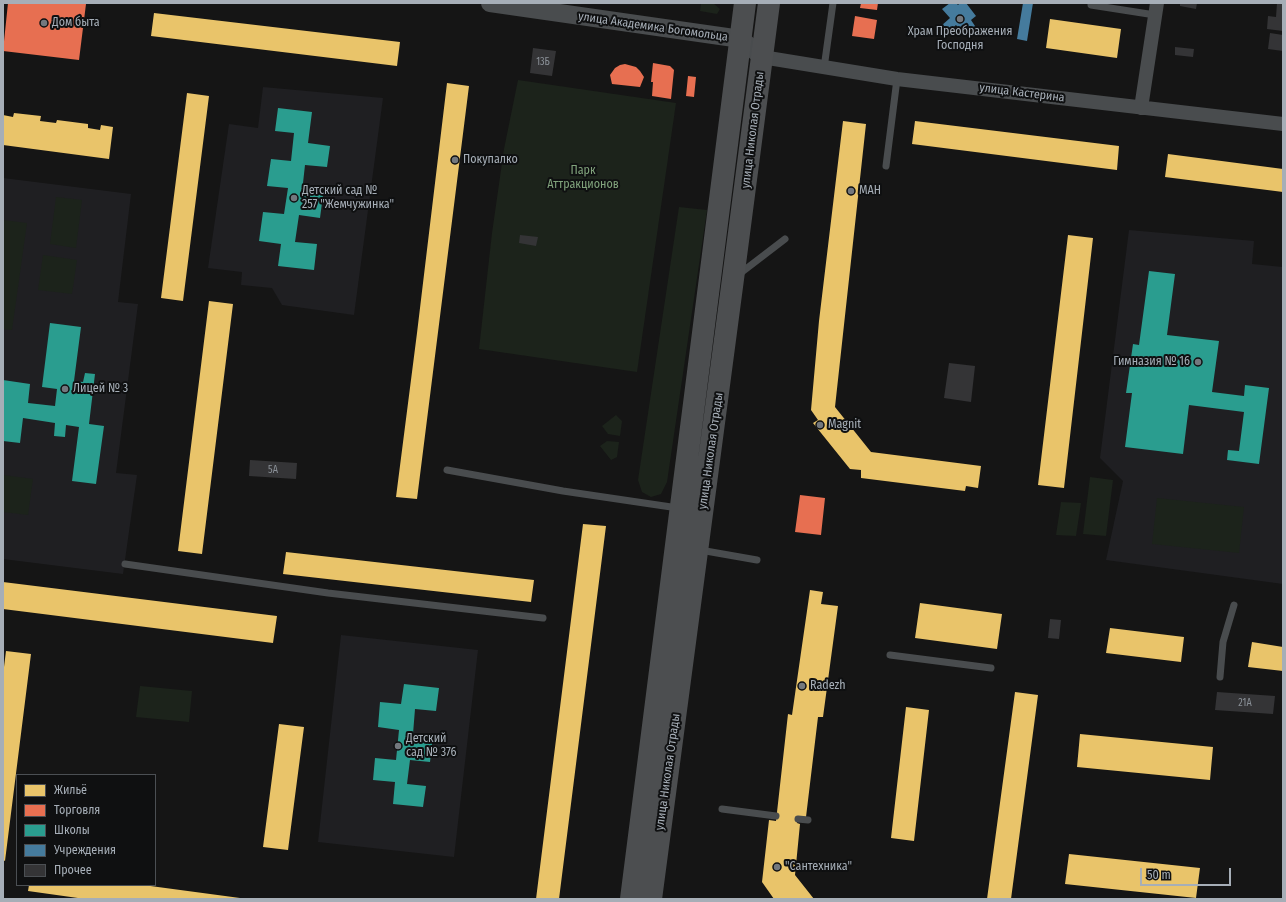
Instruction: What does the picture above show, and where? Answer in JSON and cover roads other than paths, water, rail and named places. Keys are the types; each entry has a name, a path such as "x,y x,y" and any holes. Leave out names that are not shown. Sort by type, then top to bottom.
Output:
{"main road":[{"name":"улица Николая Отрады","path":"631,899 745,3"},
{"name":"улица Николая Отрады","path":"651,899 734,279 768,3"}],"street":[{"name":"улица Академика Богомольца","path":"490,3 741,40 762,57"},
{"path":"1141,108 1156,9"},
{"name":"улица Кастерина","path":"762,57 897,79 1283,124"}],"lane":[{"path":"824,68 834,3"},
{"path":"1091,3 1091,5 1156,9"},
{"path":"886,166 897,79"},
{"path":"734,279 785,239"},
{"path":"448,470 563,491 681,508"},
{"path":"698,550 757,560"},
{"path":"125,564 328,593 543,618"},
{"path":"1220,677 1222,642 1234,605"},
{"path":"890,655 991,668"},
{"path":"722,809 776,816"},
{"path":"798,819 808,820"}],"place":[{"name":"Храм Преображения Господня","path":"960,19"},
{"name":"Дом быта","path":"44,23"},
{"name":"Покупалко","path":"455,160"},
{"name":"МАН","path":"851,191"},
{"name":"Детский сад № 257 \"Жемчужинка\"","path":"294,198"},
{"name":"Гимназия № 16","path":"1198,362"},
{"name":"Лицей № 3","path":"65,389"},
{"name":"Magnit","path":"820,425"},
{"name":"Radezh","path":"802,686"},
{"name":"Детский сад № 376","path":"398,746"},
{"name":"\"Сантехника\"","path":"777,867"}],"park label":[{"name":"Парк Аттракционов","path":"583,178"}]}
